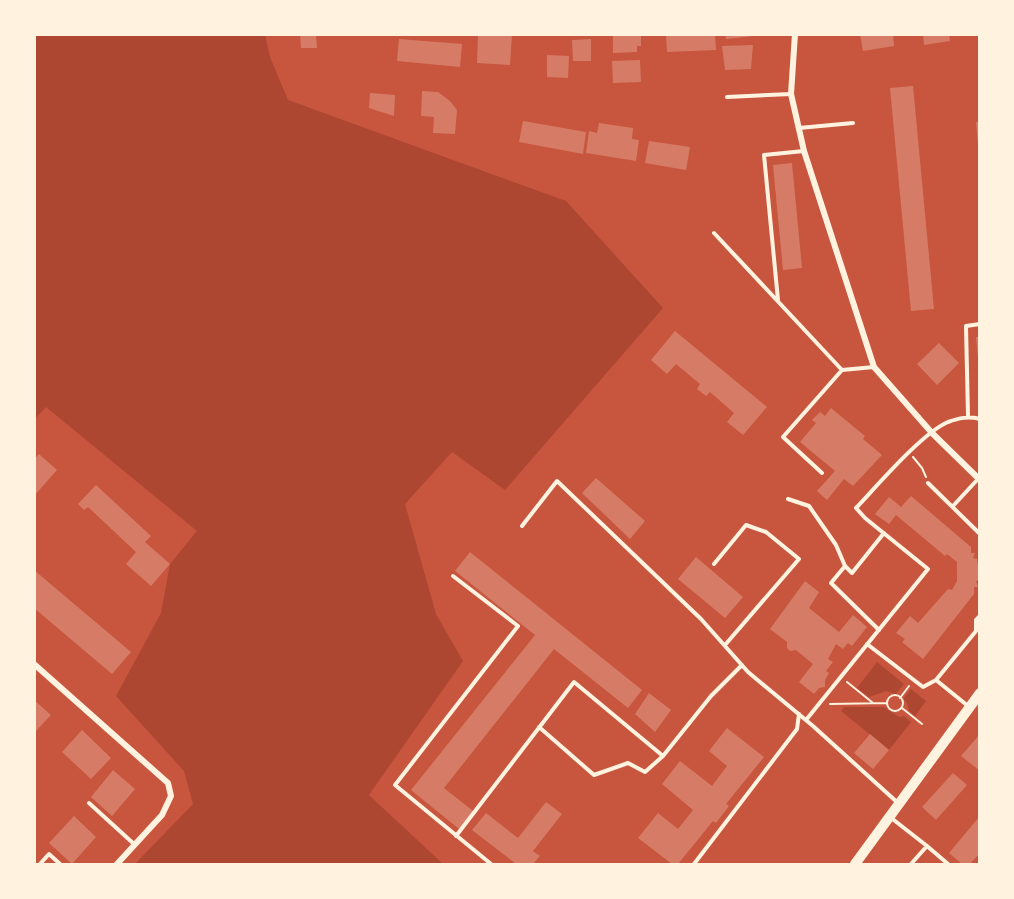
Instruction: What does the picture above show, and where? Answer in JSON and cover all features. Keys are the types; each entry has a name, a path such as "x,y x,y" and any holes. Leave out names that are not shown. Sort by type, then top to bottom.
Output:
{"main road":[{"path":"855,864 980,693"}],"street":[{"path":"795,34 791,94 804,151 874,367 932,433 979,480"},
{"path":"34,664 168,783 171,796 162,815 117,864"}],"lane":[{"path":"727,97 791,94"},
{"path":"799,128 853,123"},
{"path":"778,301 764,155 804,151"},
{"path":"714,233 842,370"},
{"path":"968,416 966,326 980,324"},
{"path":"822,473 783,437 842,370 874,367"},
{"path":"806,720 928,569 856,508 932,433 946,423 968,416 980,419"},
{"path":"953,506 979,480"},
{"path":"522,526 557,481 701,618 747,672 806,720 898,804"},
{"path":"928,483 980,534"},
{"path":"788,499 810,506 836,545 845,566 852,573 884,533"},
{"path":"714,564 746,525 766,532 799,559 725,645"},
{"path":"845,566 831,583 879,630"},
{"path":"453,576 518,626 395,785 491,864"},
{"path":"867,644 923,687 936,680 976,631 976,620 980,616"},
{"path":"539,727 594,775 628,763 645,772 663,756 711,696 742,665"},
{"path":"936,680 969,707"},
{"path":"456,836 574,681 663,756"},
{"path":"694,864 797,729 799,714"},
{"path":"89,803 135,845"},
{"path":"890,816 948,864"},
{"path":"911,864 927,846"},
{"path":"40,864 49,854 60,864"}],"path":[{"path":"910,453 922,468 928,483"},
{"path":"840,677 873,703"},
{"path":"900,698 913,679"},
{"path":"887,703 893,696 900,698"},
{"path":"900,698 902,708"},
{"path":"819,704 887,703"},
{"path":"887,703 894,711 902,708"},
{"path":"902,708 922,724"}],"shaded area":[{"path":"35,34 265,35 270,57 288,100 566,201 663,308 505,490 452,452 405,504 436,614 463,661 369,795 443,864 135,864 193,804 184,771 116,696 161,613 170,564 197,531 46,407 35,419"},
{"path":"877,662 904,684 896,693 898,695 886,691 869,697 857,688"},
{"path":"911,689 926,701 915,716 909,711 903,699"},
{"path":"844,707 884,707 899,717 904,716 911,722 889,750 841,711"}],"building":[{"path":"300,34 316,34 317,48 301,48"},
{"path":"478,34 512,34 510,65 477,63"},
{"path":"641,34 641,46 637,46 637,52 613,53 613,35"},
{"path":"666,34 715,34 716,50 667,52"},
{"path":"725,34 754,34 754,36 726,39"},
{"path":"860,34 893,34 894,46 863,51"},
{"path":"923,34 949,34 950,41 924,45"},
{"path":"399,39 462,44 460,67 397,61"},
{"path":"591,39 591,61 573,61 572,40"},
{"path":"753,45 751,69 725,70 722,46"},
{"path":"547,55 569,56 568,78 547,77"},
{"path":"640,60 641,82 613,83 612,61"},
{"path":"913,86 934,309 911,311 890,88"},
{"path":"422,91 438,92 457,110 455,134 433,133 434,117 421,116"},
{"path":"370,93 395,95 394,116 369,108"},
{"path":"523,121 586,132 583,154 519,142"},
{"path":"976,122 980,122 980,144 978,145"},
{"path":"599,123 633,128 632,139 639,140 636,161 586,153 589,131 597,133"},
{"path":"649,141 690,147 686,170 645,163"},
{"path":"792,163 802,268 783,270 773,165"},
{"path":"675,331 767,407 743,435 727,422 734,413 710,392 706,396 697,389 700,384 676,364 667,374 651,360"},
{"path":"976,337 980,337 980,358 978,358"},
{"path":"939,343 959,363 937,385 917,364"},
{"path":"831,408 865,436 863,439 882,455 853,486 844,479 827,500 817,491 835,471 800,442 816,423 812,420 820,412 825,416"},
{"path":"39,454 57,470 34,496 34,460"},
{"path":"596,478 645,521 630,539 582,493"},
{"path":"96,485 151,536 145,542 170,564 151,586 126,564 136,552 88,507 84,510 78,504"},
{"path":"911,496 971,547 971,553 975,553 973,558 977,559 980,578 976,581 978,587 974,587 974,594 923,659 902,642 905,639 896,633 910,616 918,623 948,589 952,590 957,581 957,562 947,554 945,556 896,515 889,524 875,514 889,497 901,507"},
{"path":"470,552 642,690 628,708 554,649 444,788 473,811 459,829 411,790 535,635 455,571"},
{"path":"696,557 743,597 725,618 678,579"},
{"path":"34,570 131,652 112,674 34,608"},
{"path":"805,581 819,592 809,608 839,632 853,615 867,627 852,646 848,643 843,649 836,644 828,659 833,662 826,671 829,673 825,680 825,687 819,688 814,694 799,682 813,664 796,650 790,651 787,648 787,642 770,629"},
{"path":"649,693 671,710 655,732 635,714"},
{"path":"34,700 51,715 34,733"},
{"path":"727,728 764,757 726,804 729,806 716,823 713,821 678,864 672,864 638,838 658,813 678,829 693,810 662,784 680,761 712,786 727,766 709,751"},
{"path":"82,730 111,758 91,779 62,752"},
{"path":"870,734 889,750 873,769 854,753"},
{"path":"980,734 980,771 961,756"},
{"path":"113,770 135,789 112,816 91,797"},
{"path":"953,773 967,785 936,820 922,807"},
{"path":"546,802 562,814 533,851 540,856 533,864 516,864 472,830 486,813 518,838"},
{"path":"74,816 96,837 72,864 49,843"},
{"path":"980,816 980,853 970,864 962,864 949,853"}]}
